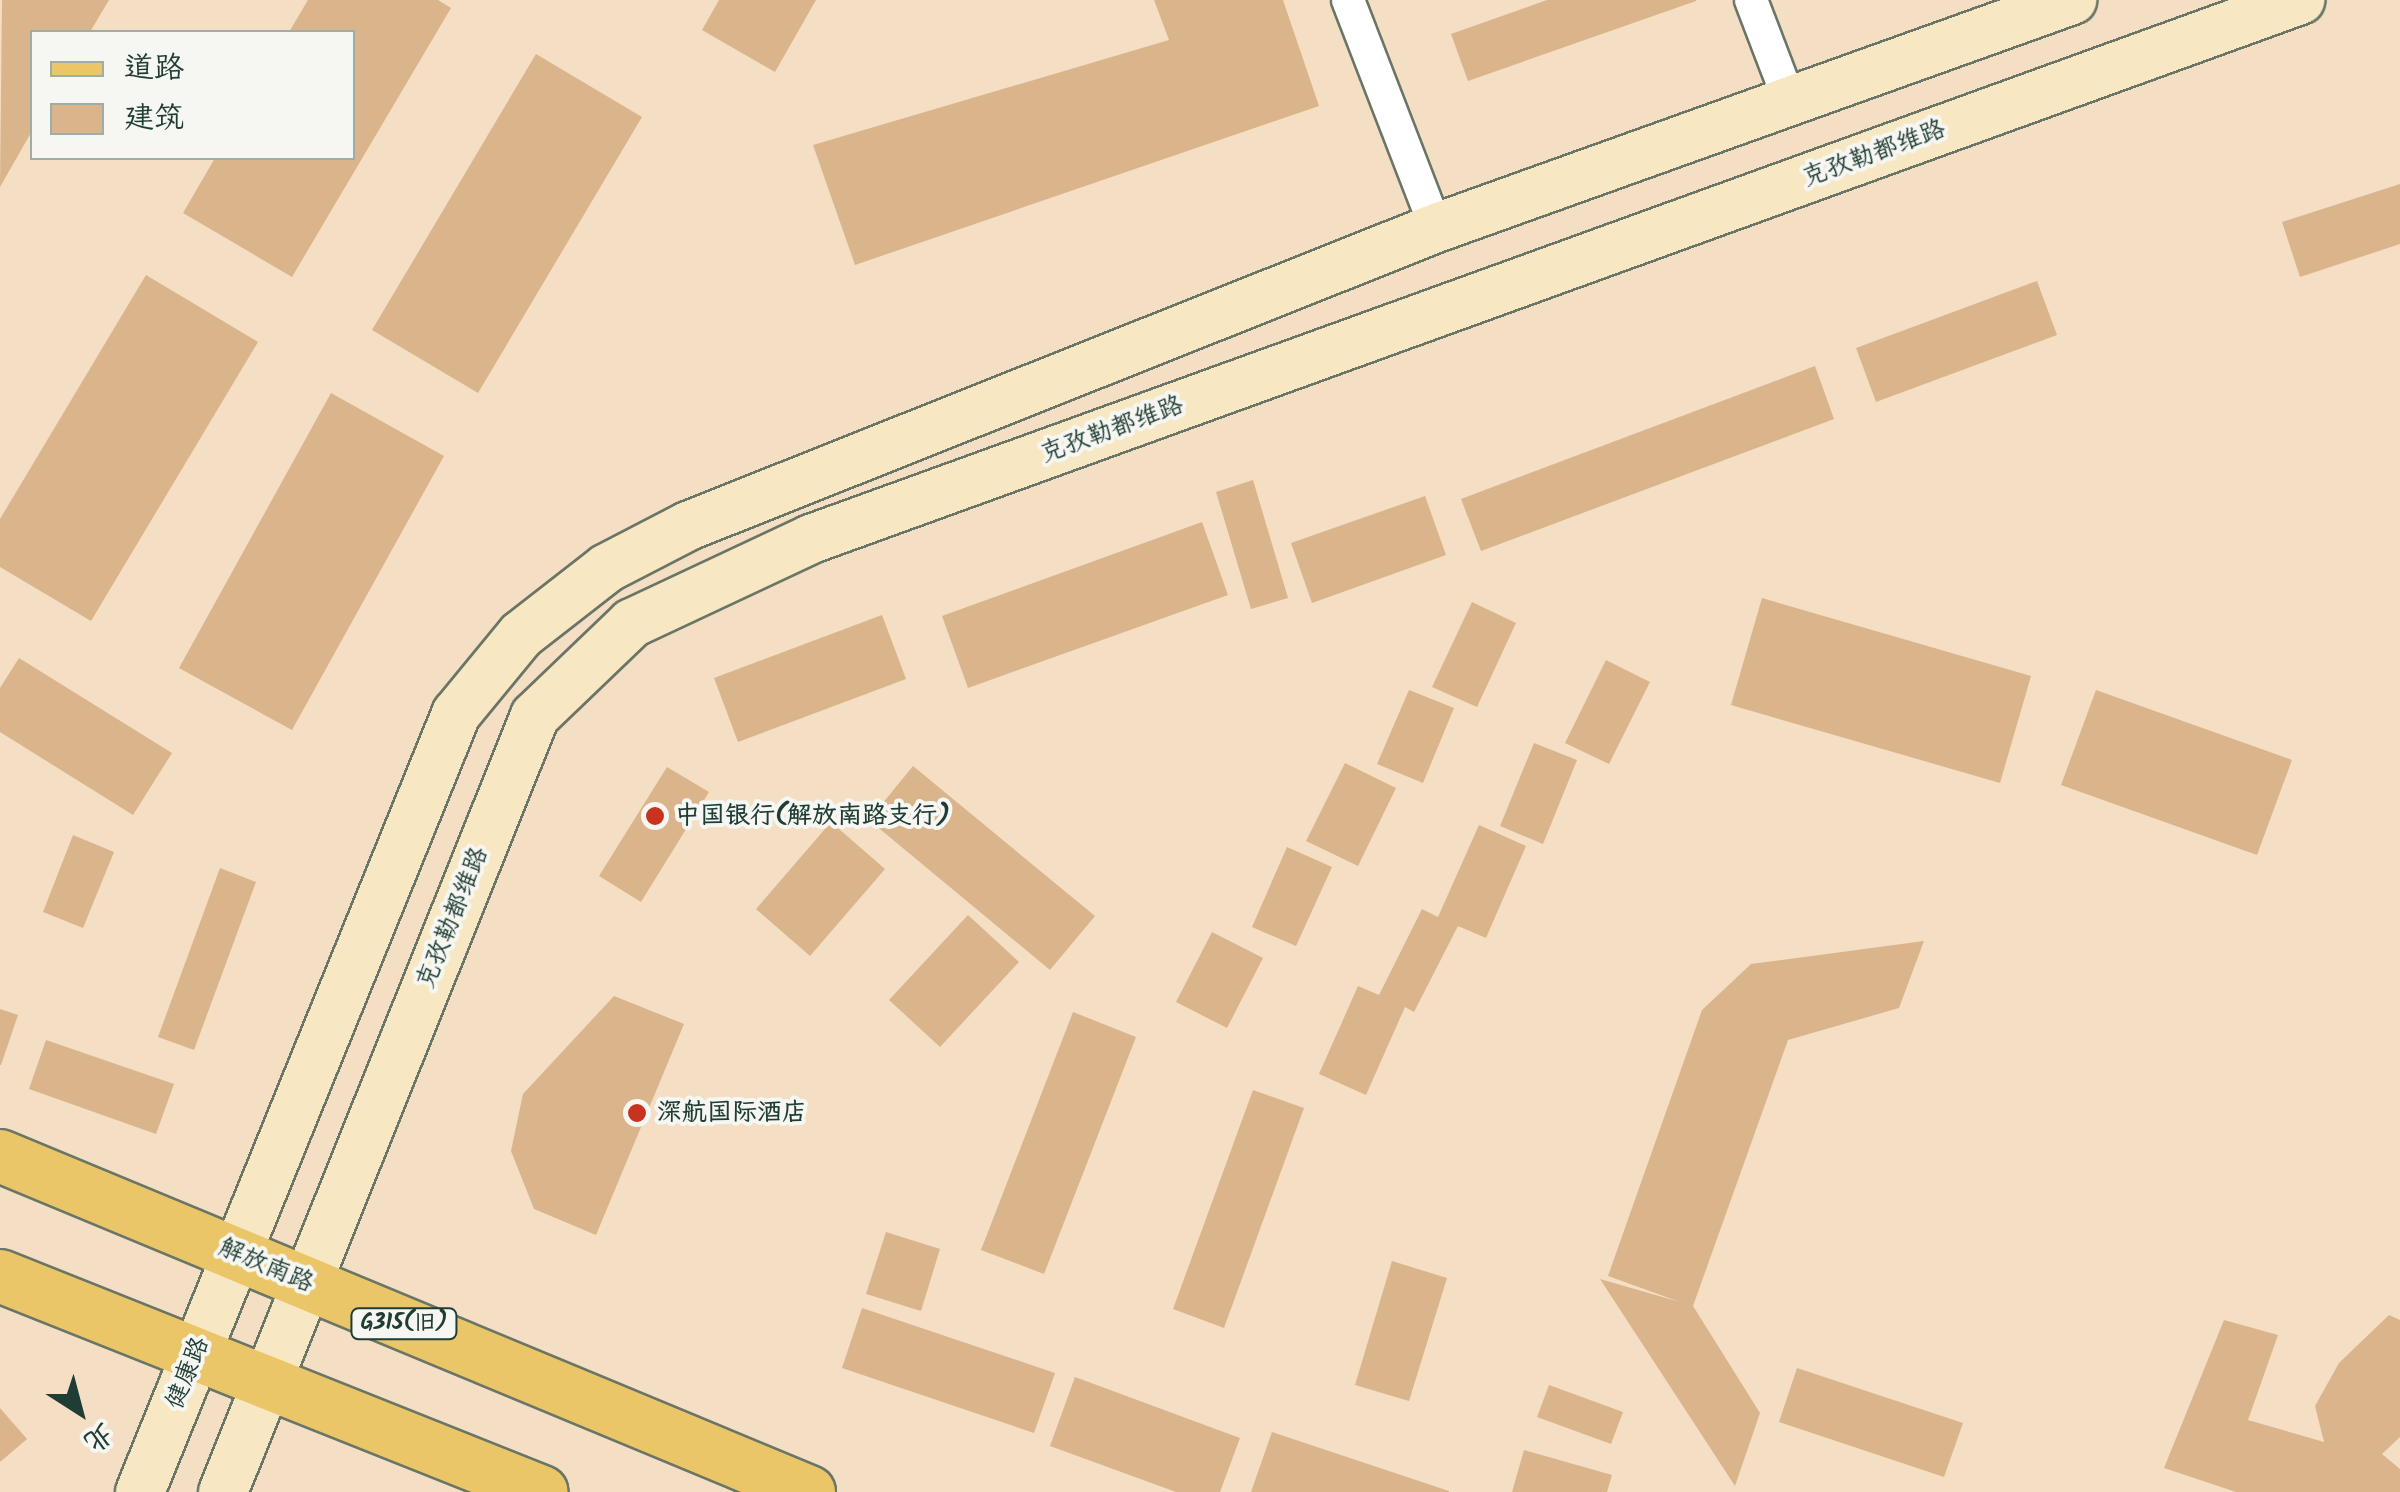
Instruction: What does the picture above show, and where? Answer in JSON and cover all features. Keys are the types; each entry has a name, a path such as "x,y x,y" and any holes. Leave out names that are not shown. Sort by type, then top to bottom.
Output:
{"main road":[{"path":"238,1254 456,714 521,635 607,568 688,526 1436,228 2072,0"},
{"name":"克孜勒都维路","path":"305,1282 535,716 632,623 812,539 2300,0"},
{"name":"解放南路","path":"0,1156 808,1492"},
{"name":"健康路","path":"140,1492 238,1254"},
{"path":"0,1276 542,1492"},
{"path":"223,1492 305,1282"}],"street":[{"path":"1348,0 1436,228"},
{"path":"1751,0 1790,102"}],"building":[{"path":"2,0 109,0 91,30 30,30 30,134 0,187"},
{"path":"308,0 438,0 451,8 292,277 183,213 214,160 355,160 355,30 290,30"},
{"path":"719,0 816,0 775,72 702,30"},
{"path":"1154,0 1283,0 1319,106 855,265 813,145 1169,40"},
{"path":"1547,0 1696,1 1468,81 1451,34"},
{"path":"536,54 642,117 478,393 372,330"},
{"path":"2400,184 2400,244 2300,277 2282,222"},
{"path":"146,275 258,342 91,621 0,567 0,519"},
{"path":"2037,281 2057,335 1876,402 1856,348"},
{"path":"1815,366 1834,419 1481,551 1461,499"},
{"path":"331,393 444,456 292,730 179,668"},
{"path":"1253,480 1288,598 1251,609 1216,492"},
{"path":"1425,496 1446,555 1312,603 1291,543"},
{"path":"1202,522 1228,595 968,688 942,616"},
{"path":"1762,598 2031,676 2000,783 1731,705"},
{"path":"1472,602 1516,623 1477,707 1432,687"},
{"path":"882,615 906,679 738,742 714,678"},
{"path":"19,658 172,753 133,815 0,732 0,688"},
{"path":"1606,660 1650,682 1609,764 1565,743"},
{"path":"1409,690 1454,708 1423,783 1377,764"},
{"path":"2096,690 2292,760 2257,855 2061,785"},
{"path":"1534,743 1577,760 1543,844 1500,826"},
{"path":"1345,763 1396,788 1358,866 1306,841"},
{"path":"913,766 1095,916 1050,970 869,820"},
{"path":"667,767 709,792 641,902 599,876"},
{"path":"831,822 885,869 810,956 756,909"},
{"path":"1479,825 1526,846 1486,938 1458,926 1414,1012 1405,1007 1366,1095 1319,1074 1358,986 1379,995 1422,909 1438,917"},
{"path":"73,835 114,852 83,928 43,912"},
{"path":"1287,847 1332,867 1296,946 1252,927"},
{"path":"220,868 256,882 194,1050 158,1037"},
{"path":"968,915 1019,962 940,1047 889,1000"},
{"path":"1212,932 1263,958 1227,1028 1176,1002"},
{"path":"1924,941 1899,1008 1788,1040 1693,1306 1760,1413 1735,1486 1600,1279 1680,1302 1608,1276 1702,1010 1751,964"},
{"path":"614,996 684,1024 596,1235 534,1209 511,1151 523,1094"},
{"path":"0,1009 18,1015 1,1065 0,1065"},
{"path":"1073,1012 1136,1037 1044,1274 981,1250"},
{"path":"46,1040 174,1084 156,1134 29,1089"},
{"path":"1253,1090 1304,1108 1224,1328 1173,1309"},
{"path":"886,1232 940,1249 921,1311 866,1294"},
{"path":"1392,1261 1447,1278 1409,1401 1355,1385"},
{"path":"862,1308 1055,1373 1034,1433 842,1368"},
{"path":"2389,1315 2400,1320 2400,1437 2382,1454 2400,1469 2400,1492 2236,1492 2164,1468 2224,1320 2278,1335 2248,1420 2324,1442 2315,1406 2339,1363"},
{"path":"1797,1368 1963,1423 1944,1477 1779,1422"},
{"path":"1075,1377 1240,1438 1220,1492 1176,1492 1050,1446"},
{"path":"1549,1385 1623,1412 1611,1444 1537,1417"},
{"path":"0,1408 27,1439 0,1462"},
{"path":"1272,1432 1449,1491 1449,1492 1251,1492"},
{"path":"1524,1450 1612,1475 1607,1492 1512,1492"}],"place":[{"name":"中国银行(解放南路支行)","path":"655,816"},
{"name":"深航国际酒店","path":"637,1113"}]}
